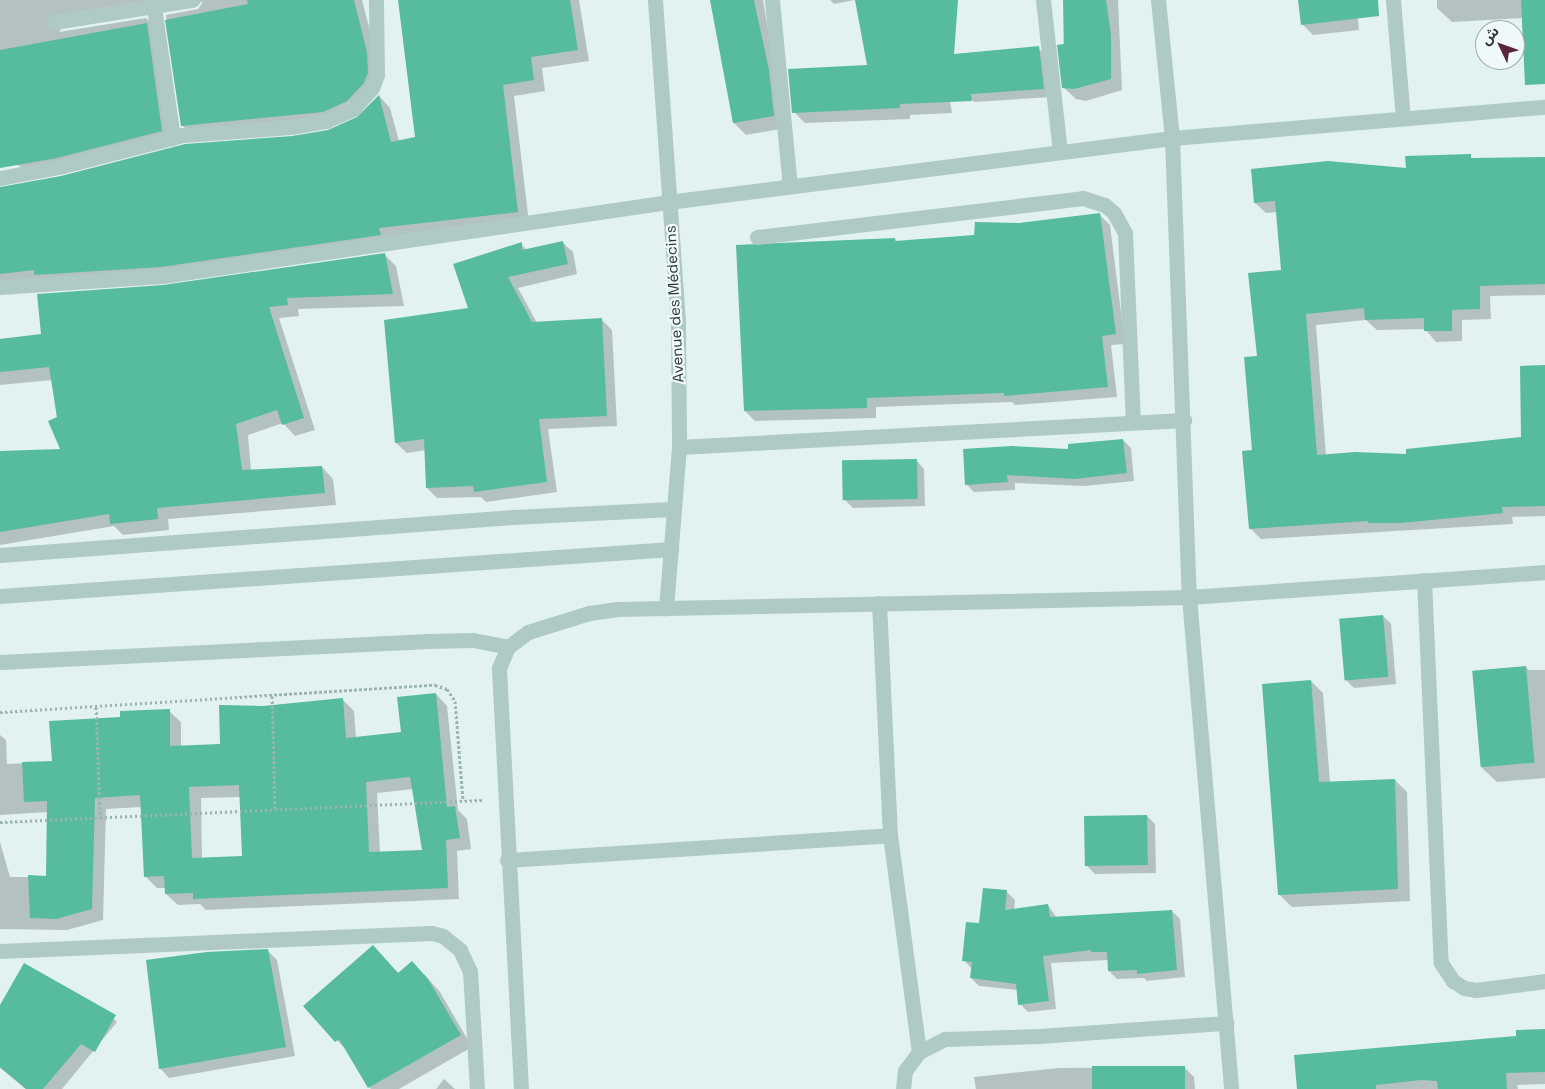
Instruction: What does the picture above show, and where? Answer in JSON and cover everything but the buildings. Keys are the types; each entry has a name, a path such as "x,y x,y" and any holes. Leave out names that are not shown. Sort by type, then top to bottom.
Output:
{"street":[{"path":"54,22 192,0"},
{"path":"0,178 59,167 173,138 213,131 291,127 326,121 353,109 372,88 377,75 376,0"},
{"name":"Avenue des Médecins","path":"656,0 668,202 678,323 679,447 672,509 666,608"},
{"path":"772,0 790,186"},
{"path":"1043,0 1060,152"},
{"path":"1158,0 1172,138 1184,420 1188,597 1226,1023 1230,1089"},
{"path":"1393,0 1403,119"},
{"path":"154,7 173,138"},
{"path":"0,287 162,276 668,202 1172,138 1545,107"},
{"path":"757,237 1083,198 1104,205 1114,213 1125,233 1133,422"},
{"path":"679,447 1184,420"},
{"path":"0,555 513,517 672,509"},
{"path":"0,596 671,549"},
{"path":"521,1089 507,860 499,668 508,646 528,632 589,612 666,608 1188,597 1545,572"},
{"path":"1424,580 1441,963 1453,981 1464,988 1476,990 1545,981"},
{"path":"879,603 890,835 919,1052"},
{"path":"0,662 428,640 473,640 508,646"},
{"path":"507,860 890,835"},
{"path":"0,951 432,933 443,936 460,950 470,971 476,1089"},
{"path":"903,1089 905,1071 919,1052 945,1039 1039,1036 1226,1023"}],"path":[{"path":"0,712 272,696 413,684 435,685 447,689 457,708 463,801 0,822"},
{"path":"272,696 275,810"},
{"path":"96,707 100,818"}]}
